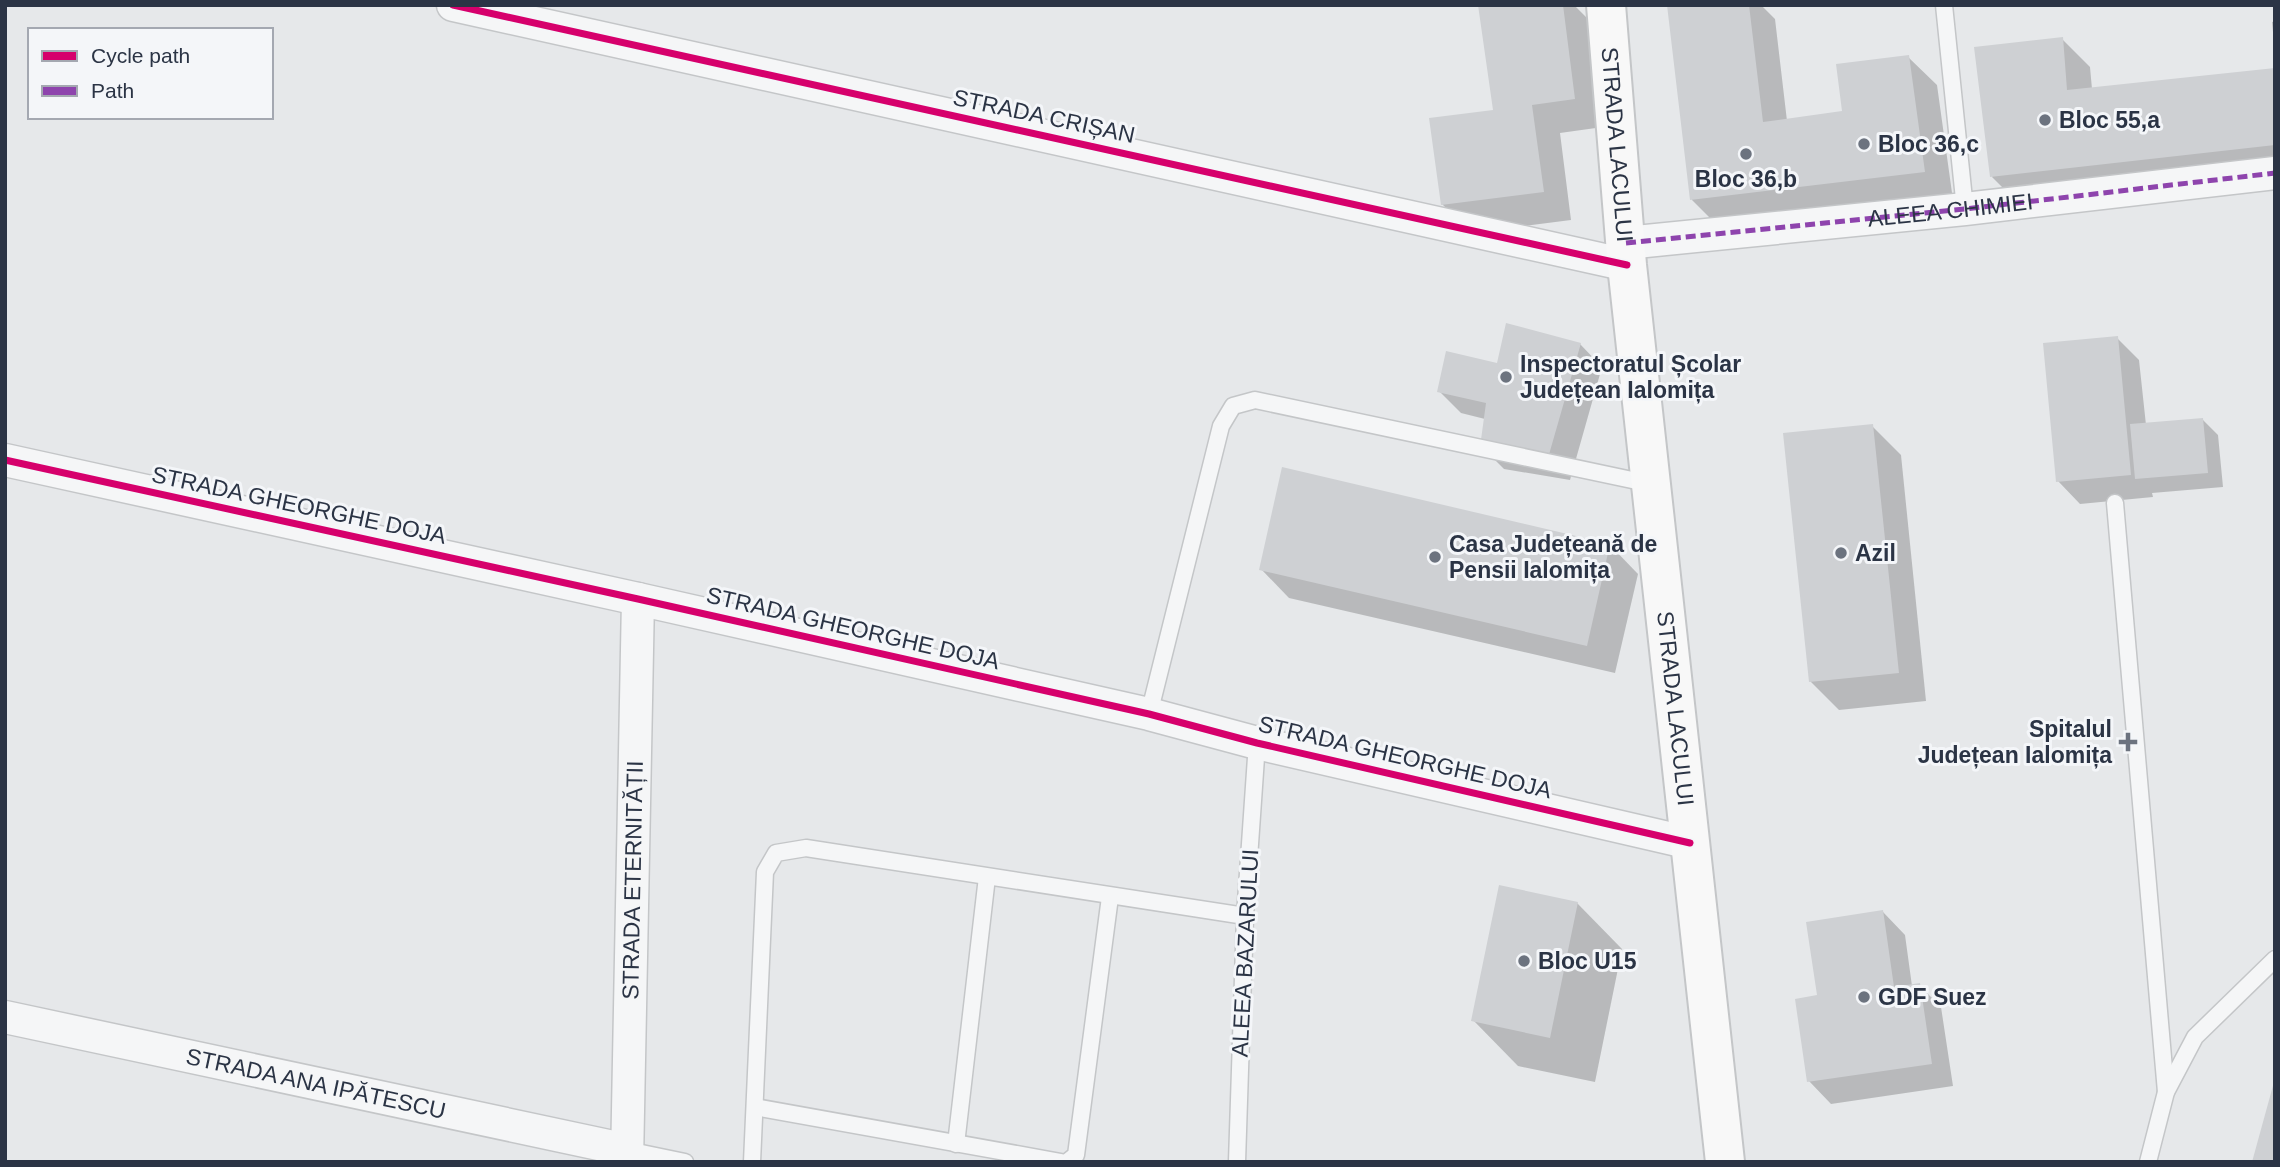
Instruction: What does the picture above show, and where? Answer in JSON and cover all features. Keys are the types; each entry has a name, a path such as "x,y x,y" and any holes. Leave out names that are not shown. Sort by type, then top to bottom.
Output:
{"street":[{"name":"STRADA CRIȘAN","path":"453,5 1626,254"},
{"name":"STRADA LACULUI","path":"1605,5 1626,254 1725,1162"},
{"name":"ALEEA CHIMIEI","path":"1626,254 1965,209 2275,173"},
{"name":"STRADA GHEORGHE DOJA","path":"5,460 1149,714 1257,743 1690,843"},
{"name":"STRADA ETERNITĂȚII","path":"627,1156 638,599"},
{"name":"STRADA ANA IPĂTESCU","path":"5,1017 627,1156"}],"lane":[{"path":"1944,5 1965,209"},
{"path":"1149,714 1221,426 1233,405 1255,400 1651,484"},
{"path":"2115,503 2166,1092"},
{"name":"ALEEA BAZARULUI","path":"1237,1162 1245,916 1257,743"},
{"path":"752,1162 765,872 776,853 806,848 1245,916"},
{"path":"956,1143 987,877"},
{"path":"1067,1162 1076,1155 1110,897"},
{"path":"2148,1162 2166,1092 2195,1037 2275,959"},
{"path":"755,1107 1061,1162"},
{"path":"627,1156 685,1162"}],"building":[{"path":"1478,5 1563,5 1575,99 1532,105 1544,192 1441,205 1429,118 1493,110"},
{"path":"1667,5 1749,5 1763,122 1842,111 1836,64 1909,55 1925,172 1690,200"},
{"path":"2063,37 2067,90 2275,68 2275,145 1990,177 1974,47"},
{"name":"Inspectoratul Școlar Județean Ialomița","path":"1506,323 1581,343 1548,458 1480,447 1486,403 1437,392 1446,351 1497,363"},
{"path":"2118,336 2131,475 2056,482 2043,343"},
{"path":"2203,418 2208,473 2135,479 2130,424"},
{"name":"Azil","path":"1873,424 1899,673 1809,682 1783,433"},
{"name":"Casa Județeană de Pensii Ialomița","path":"1282,467 1610,544 1587,646 1259,570"},
{"name":"Bloc U15","path":"1499,885 1578,902 1550,1038 1471,1021"},
{"name":"GDF Suez","path":"1883,910 1894,987 1920,983 1932,1064 1807,1082 1795,999 1817,995 1806,922"},
{"path":"2274,1082 2275,1162 2252,1162"}],"marked path":[{"path":"1626,243 1965,209 2275,173"}],"cycle path":[{"path":"453,5 1627,265"},
{"path":"5,460 1149,714 1257,743 1690,843"}],"place":[{"name":"Bloc 55,a","path":"2045,120"},
{"name":"Bloc 36,c","path":"1864,144"},
{"name":"Bloc 36,b","path":"1746,154"},
{"name":"Inspectoratul Școlar Județean Ialomița","path":"1506,377"},
{"name":"Azil","path":"1841,553"},
{"name":"Casa Județeană de Pensii Ialomița","path":"1435,557"},
{"name":"Spitalul Județean Ialomița","path":"2128,742"},
{"name":"Bloc U15","path":"1524,961"},
{"name":"GDF Suez","path":"1864,997"}]}
